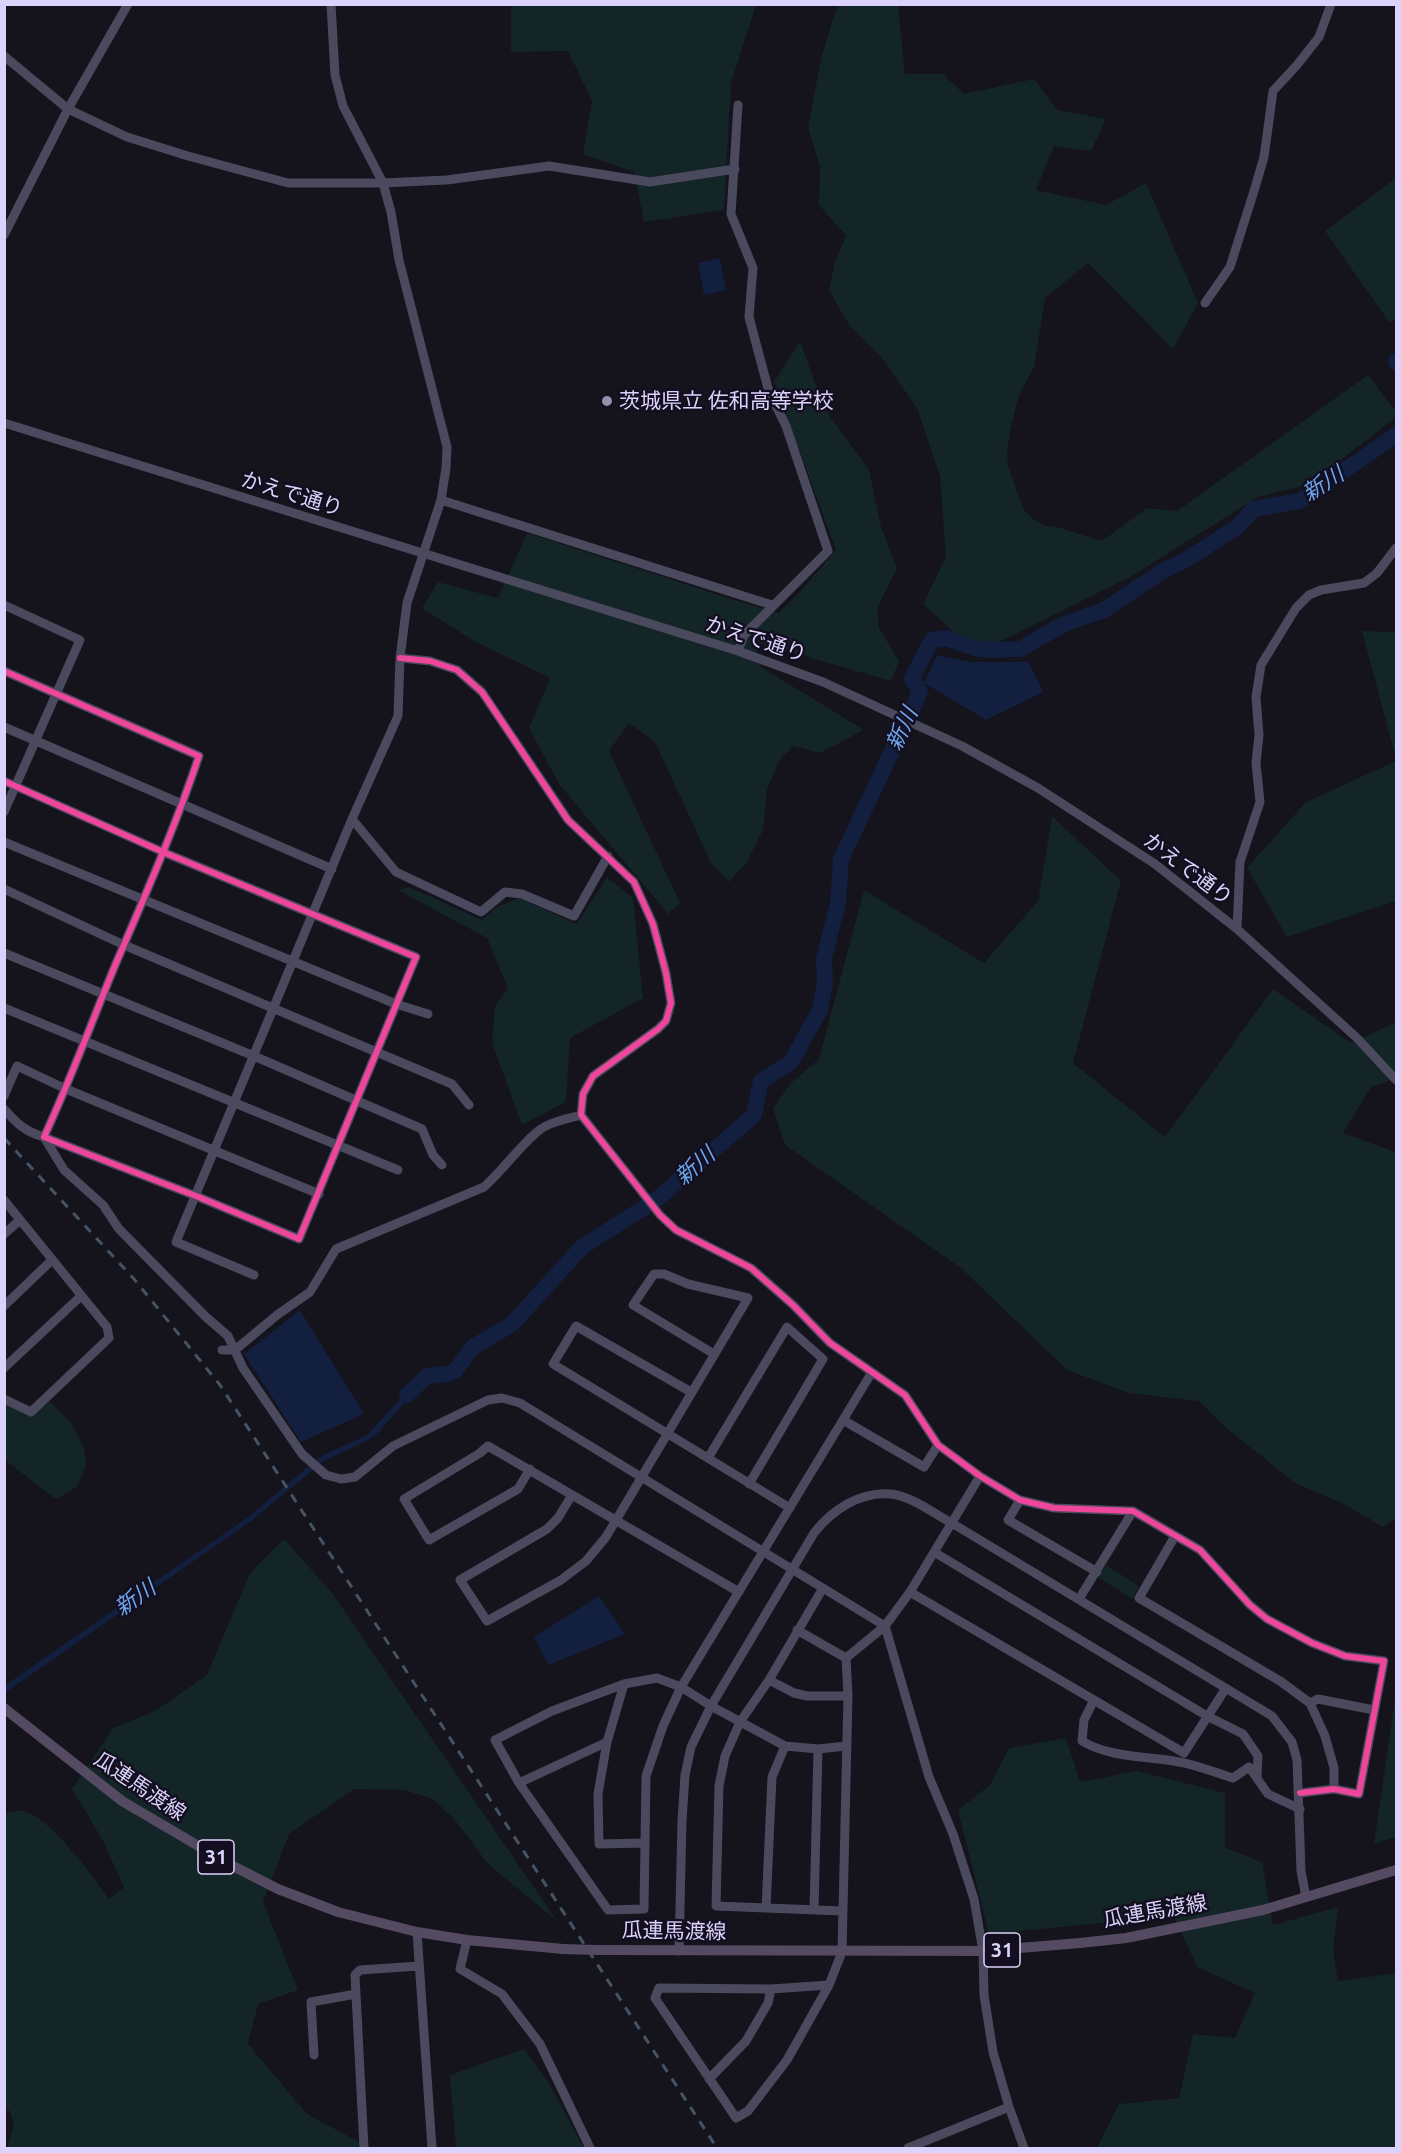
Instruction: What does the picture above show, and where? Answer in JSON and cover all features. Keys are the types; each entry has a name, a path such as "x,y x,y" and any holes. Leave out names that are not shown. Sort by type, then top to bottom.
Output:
{"main road":[{"name":"瓜連馬渡線","path":"4,1708 102,1787 166,1828 278,1889 338,1912 417,1932 467,1940 597,1950 983,1951 1126,1938 1218,1920 1396,1870"}],"street":[{"path":"4,235 68,109 128,4"},
{"path":"254,1275 176,1242 352,819 398,716 400,658 406,603 441,500 446,468 447,447 399,260 383,183 343,106 335,75 331,4"},
{"path":"1205,303 1230,267 1264,157 1273,91 1298,65 1319,37 1331,4"},
{"path":"4,56 68,109 127,137 288,183 447,180 549,166 650,182 735,169"},
{"path":"738,105 731,214 753,268 749,317 769,392 786,426 828,550 772,604 744,635 738,651"},
{"name":"かえで通り","path":"4,423 738,651 814,678 898,716 987,759 1038,788 1155,864 1237,928 1356,1038 1396,1080"},
{"path":"441,500 772,604"},
{"path":"1237,928 1240,862 1260,802 1256,763 1259,735 1256,698 1261,665 1296,608 1309,595 1320,590 1364,582 1377,573 1396,548"},
{"path":"4,605 80,640 4,812"},
{"path":"400,658 430,661 457,670 482,692 568,820 634,882 653,924 666,972 671,1004 666,1021 592,1076 583,1094 581,1115 660,1215 676,1230 751,1268 830,1343 905,1395 938,1445 980,1476 1020,1500 1054,1508 1133,1511 1200,1550 1250,1605 1267,1619 1312,1643 1345,1656 1384,1661 1359,1794 1334,1789 1300,1793"},
{"path":"4,670 199,756 183,805 44,1137"},
{"path":"4,727 332,869"},
{"path":"4,781 163,852 416,957 336,1145 319,1194 299,1239 196,1196 29,1133 4,1109"},
{"path":"352,819 396,873 481,912 505,892 522,894 574,916 608,856"},
{"path":"4,842 396,1004 428,1014"},
{"path":"4,889 124,945 452,1084 469,1105"},
{"path":"4,953 254,1056 422,1129 434,1155 442,1165"},
{"path":"4,1008 398,1170"},
{"path":"4,1096 17,1066 66,1089 319,1194"},
{"path":"222,1350 235,1350 310,1292 336,1249 484,1187 538,1131 557,1122 581,1115"},
{"path":"44,1137 64,1170 103,1206 119,1229 206,1317 228,1336 243,1368 302,1454 326,1475 341,1479 355,1478 393,1446 488,1400 502,1398 520,1403 885,1626 929,1777 953,1834 974,1899 983,1951 984,1995 993,2052 1024,2148"},
{"path":"4,1200 107,1327 109,1338 31,1412 4,1399"},
{"path":"4,1234 20,1220"},
{"path":"4,1306 52,1260"},
{"path":"572,1495 558,1518 547,1529 460,1580 487,1620 561,1580 586,1561 606,1537 748,1298 688,1284 664,1274 654,1274 633,1305 714,1354"},
{"path":"4,1368 81,1296"},
{"path":"691,1392 576,1326 553,1364 790,1508"},
{"path":"708,1458 787,1327 823,1359 749,1484"},
{"path":"846,1746 818,1749 784,1746 681,1687 657,1678 624,1684 552,1711 495,1740 519,1783 608,1910 644,1909 646,1776 663,1726 681,1687 872,1372"},
{"path":"843,1420 924,1467 938,1445"},
{"path":"530,1469 518,1489 429,1540 405,1499 488,1446 530,1469 614,1521 739,1592"},
{"path":"846,1658 885,1626 910,1592 980,1476"},
{"path":"679,1951 682,1821 685,1775 691,1747 711,1706 791,1570 826,1517 840,1507 858,1499 891,1494 911,1501 951,1522 1272,1716 1292,1742 1298,1760 1301,1870 1306,1897"},
{"path":"1020,1500 1008,1520 1097,1572"},
{"path":"1079,1599 1133,1511"},
{"path":"1175,1536 1139,1598 1280,1681 1310,1703 1325,1736 1334,1768 1334,1789"},
{"path":"934,1552 1207,1716 1243,1734 1258,1756 1257,1777"},
{"path":"823,1588 769,1680 740,1722 725,1756 719,1786 716,1906 842,1911"},
{"path":"910,1592 1184,1753 1226,1688"},
{"path":"797,1630 846,1658"},
{"path":"829,1985 771,1989 659,1988 654,1998 736,2118 748,2111 787,2060 829,1985 842,1952 848,1696 846,1658"},
{"path":"769,1680 794,1693 807,1696 848,1696"},
{"path":"624,1684 607,1742 598,1794 599,1844 644,1844"},
{"path":"1310,1703 1318,1699 1374,1710"},
{"path":"1094,1700 1084,1720 1082,1741 1093,1748 1182,1762 1233,1778 1249,1767 1268,1794 1300,1809"},
{"path":"519,1783 607,1742"},
{"path":"766,1908 772,1777 784,1746"},
{"path":"814,1910 818,1749"},
{"path":"417,1932 432,2148"},
{"path":"467,1940 460,1969 502,1994 540,2044 590,2148"},
{"path":"364,2148 355,1975 360,1970 419,1966"},
{"path":"709,2079 746,2041 768,2003 771,1989"},
{"path":"314,2055 311,2002 356,1994"},
{"path":"908,2148 1009,2107"}],"shaded area":[{"path":"840,4 898,5 905,74 943,74 964,94 1034,79 1057,110 1106,119 1091,151 1054,146 1036,190 1106,205 1146,183 1198,303 1173,349 1088,263 1045,298 1034,367 1019,395 1007,452 1008,465 1019,498 1024,510 1033,519 1045,526 1057,527 1102,541 1147,508 1177,511 1368,375 1396,412 1396,417 1310,484 1258,497 1130,577 995,644 959,637 923,604 946,557 940,476 917,408 882,358 849,325 829,290 835,262 846,236 819,205 820,167 808,127 821,59 834,15"},
{"path":"511,5 756,5 731,83 724,210 644,222 634,172 583,154 592,101 568,51 511,52"},
{"path":"1396,178 1396,319 1389,322 1325,231"},
{"path":"800,341 824,408 869,470 881,527 897,568 877,608 879,628 899,661 891,681 755,642 761,667 864,730 820,753 793,746 780,759 767,789 763,830 747,862 729,882 711,863 655,742 629,723 609,751 680,903 668,914 559,784 529,728 550,678 474,641 422,608 438,582 498,598 527,533 779,613 836,550 774,382"},
{"path":"1362,631 1396,632 1396,759"},
{"path":"1396,761 1396,901 1287,937 1247,868 1306,802"},
{"path":"1052,816 1121,881 1073,1063 1165,1137 1273,989 1351,1043 1396,1022 1396,1078 1371,1087 1343,1133 1396,1152 1396,1518 1383,1527 1344,1504 1295,1483 1224,1426 1199,1401 1129,1393 1067,1370 961,1268 785,1145 773,1108 791,1083 819,1059 864,890 984,963 1038,901"},
{"path":"607,877 633,898 643,998 570,1038 566,1102 522,1125 492,1043 495,1006 508,989 487,938 398,890 409,887 482,920 495,908 519,898 577,924"},
{"path":"49,1401 72,1424 84,1448 86,1465 77,1487 56,1499 5,1460 4,1404 31,1416"},
{"path":"284,1539 332,1593 557,1921 488,1864 455,1820 433,1799 404,1790 354,1789 289,1834 263,1902 298,1990 258,2004 248,2044 307,2114 370,2148 7,2148 14,2126 10,2111 4,2110 4,1813 23,1811 34,1815 46,1824 70,1849 109,1899 124,1887 102,1839 72,1789 113,1728 155,1711 207,1675 250,1573"},
{"path":"1106,1565 1139,1586 1132,1599 1098,1577"},
{"path":"1396,1692 1396,1837 1374,1844"},
{"path":"1066,1738 1080,1782 1137,1771 1225,1793 1225,1848 1262,1862 1273,1925 1338,1907 1333,1949 1338,1981 1396,1973 1396,2148 1097,2148 1119,2104 1179,2098 1193,2034 1235,2038 1255,1993 1197,1967 1174,1916 989,1934 958,1810 990,1785 1009,1748"},
{"path":"524,2049 548,2082 584,2148 456,2148 450,2075"}],"water":[{"path":"720,258 726,290 704,295 698,263"},
{"path":"937,655 971,662 1029,662 1043,692 986,720 924,683"},
{"path":"300,1310 364,1414 301,1442 244,1354"},
{"path":"421,1377 423,1382 377,1434 324,1461 251,1521 5,1693 4,1686 248,1517 321,1456 367,1435"},
{"path":"599,1596 625,1634 548,1665 534,1637"}],"waterway":[{"name":"新川","path":"656,1200 754,1115 761,1081 791,1062 820,1010 825,984 824,958 838,903 841,859 920,692 912,678 932,640 946,638 974,648 991,650 1020,649 1064,624 1104,610 1166,569 1184,561 1237,527 1254,509 1300,501 1396,435"},
{"name":"新川","path":"407,1395 427,1376 455,1371 473,1347 512,1324 582,1247 645,1207"}],"railway":[{"path":"4,1138 134,1279 220,1385 717,2148"}],"cycle path":[{"path":"400,658 430,661 457,670 482,692 568,820 634,882 653,924 671,1003 666,1021 658,1029 593,1076 583,1094 581,1115 660,1215 676,1230 751,1268 793,1305 830,1343 905,1395 938,1445 980,1476 1020,1500 1054,1508 1133,1511 1200,1550 1250,1605 1267,1619 1312,1643 1345,1656 1384,1661 1359,1794 1334,1789 1300,1793"},
{"path":"4,671 199,756 180,810 169,836 159,863 44,1137 299,1239 416,957 163,852 4,781"}],"place":[{"name":"茨城県立 佐和高等学校","path":"607,401"}]}
